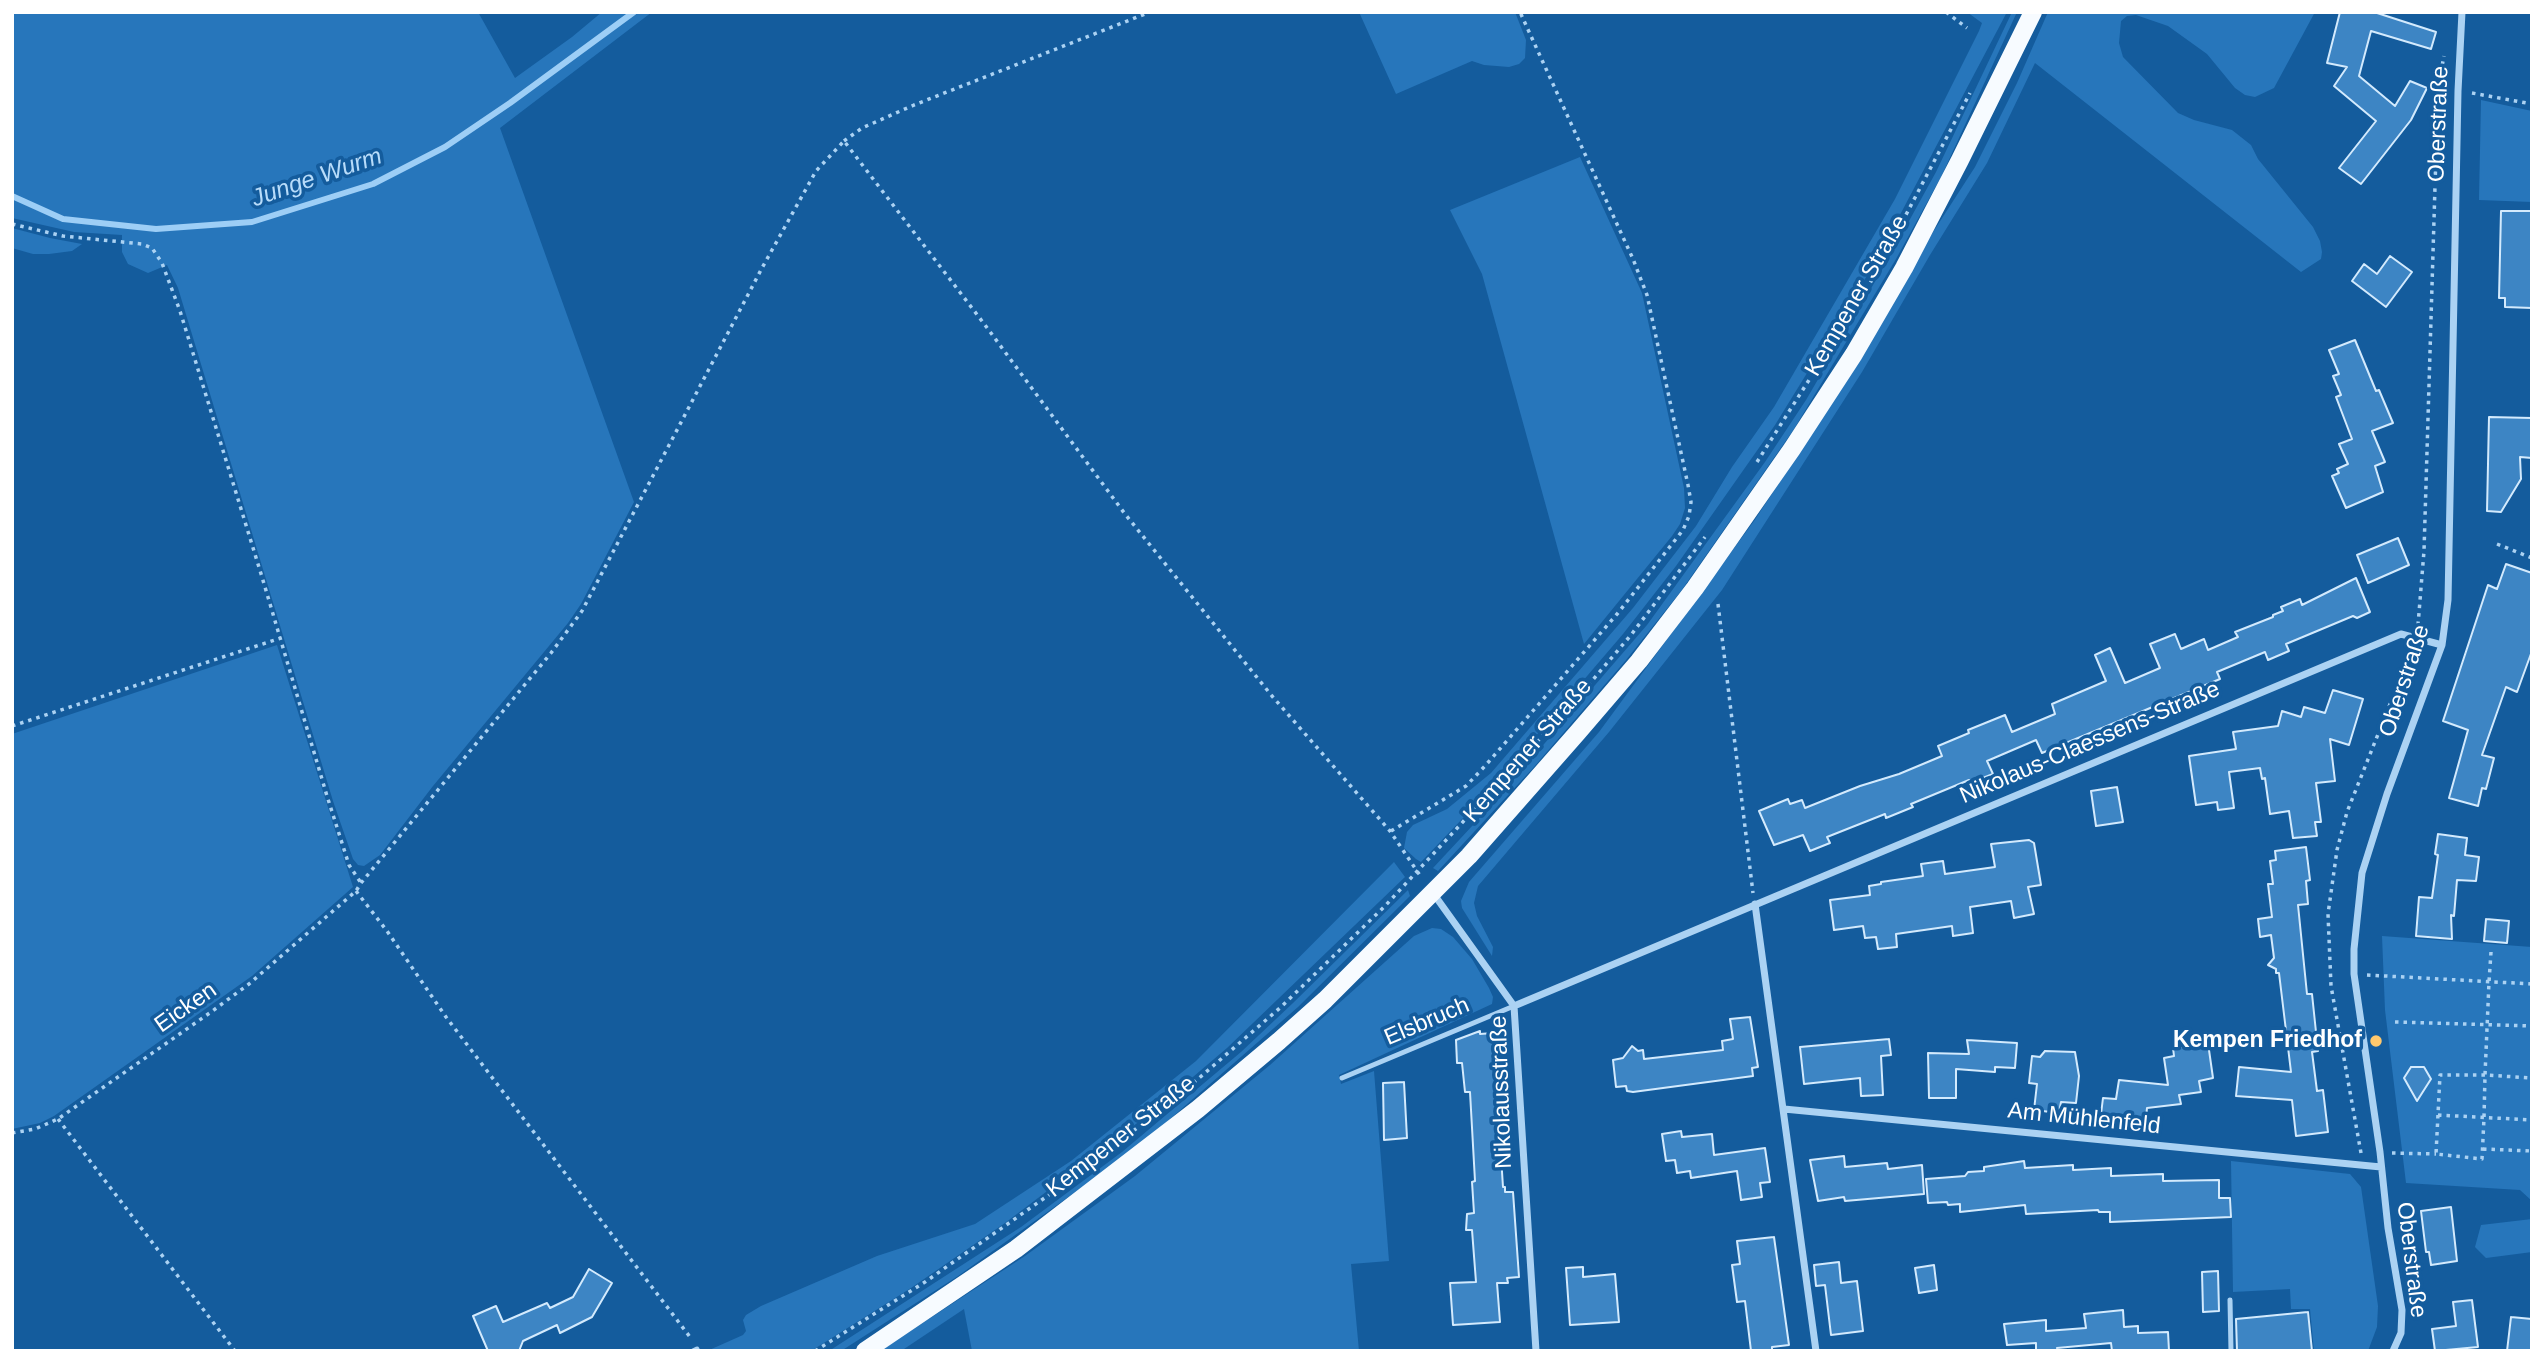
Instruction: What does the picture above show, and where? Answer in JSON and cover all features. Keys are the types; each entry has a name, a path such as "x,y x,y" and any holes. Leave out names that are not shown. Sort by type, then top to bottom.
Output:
{"main road":[{"name":"Kempener Straße","path":"865,1351 1016,1249 1198,1109 1325,1000 1433,893 1531,786 1639,661 1695,588 1793,449 1854,354 1904,268 2033,12"}],"street":[{"name":"Oberstraße","path":"2393,1351 2401,1334 2402,1310 2388,1228 2380,1152 2354,974 2362,873 2387,794 2442,645 2448,600 2458,91 2462,12"},
{"name":"Nikolaus-Claessens-Straße","path":"1755,904 2401,634 2442,645"},
{"name":"Elsbruch","path":"1433,893 1514,1006"},
{"name":"Nikolausstraße","path":"1536,1351 1514,1006 1755,904"},
{"path":"1755,904 1816,1351"},
{"name":"Am Mühlenfeld","path":"1784,1109 2381,1167"}],"lane":[{"name":"Elsbruch","path":"1342,1078 1514,1006"},
{"path":"2230,1300 2231,1351"}],"path":[{"name":"Eicken","path":"12,1133 35,1129 58,1119 249,984 356,891 551,653 582,611 816,171 844,141 862,128 914,105 1150,12"},
{"path":"1390,831 1466,786 1485,766 1618,612 1683,530 1689,516 1691,502 1686,474 1647,295 1520,12"},
{"path":"1946,12 1967,28"},
{"path":"2363,1165 2332,986 2328,914 2337,850 2347,812 2416,639 2424,551 2438,86 2445,54"},
{"path":"1756,464 1868,287 1970,91"},
{"path":"2458,91 2532,104"},
{"path":"844,141 1125,514 1272,696 1390,831 1433,893"},
{"path":"12,224 63,236 142,244 152,248 157,256 180,311 349,865 361,883"},
{"path":"1101,1157 1198,1079 1281,1007 1417,872 1574,702 1631,635 1709,531"},
{"path":"2497,544 2532,558"},
{"path":"1718,604 1755,904"},
{"path":"12,726 281,638"},
{"path":"356,891 453,1028 685,1329 695,1350"},
{"path":"2380,1152 2482,1159 2491,952"},
{"path":"2354,974 2532,984"},
{"path":"2395,1022 2532,1026"},
{"path":"2437,1154 2440,1075 2532,1078"},
{"path":"2438,1115 2532,1120"},
{"path":"58,1119 235,1351"},
{"path":"2483,1149 2532,1151"},
{"path":"816,1351 925,1282 1082,1172"}],"shaded area":[{"path":"12,12 478,12 515,78 602,12 652,12 500,128 634,502 581,604 568,623 433,786 380,855 364,866 358,865 353,859 333,801 178,288 167,265 148,273 128,264 122,252 122,235 74,232 12,218"},
{"path":"1359,12 1515,12 1526,40 1525,58 1519,64 1509,67 1472,61 1396,94"},
{"path":"1967,12 2007,12 1873,266 1775,425 1676,566 1623,634 1487,793 1421,862 1416,859 1404,848 1407,832 1413,825 1447,809 1491,773 1633,608 1696,526 1732,467 1774,407 1895,199 1979,31 1982,23"},
{"path":"2012,12 2017,12 1941,177 1896,259 1794,429 1681,591 1626,660 1533,768 1438,871 1433,868 1487,810 1647,625 1765,462 1806,400 1936,172"},
{"path":"2048,12 2315,12 2274,88 2255,97 2245,95 2235,88 2207,54 2168,26 2136,15 2127,16 2121,21 2119,43 2123,57 2178,113 2232,130 2251,145 2258,159 2313,227 2320,241 2321,259 2301,272 2035,63 1987,163 1862,372 1722,590 1609,732 1478,886 1474,903 1477,916 1493,947 1492,956 1462,908 1461,901 1469,882 1599,732 1754,521 1815,429 1917,257 1975,167 2017,83"},
{"path":"2481,100 2532,111 2532,202 2479,200"},
{"path":"1580,157 1642,293 1684,488 1685,508 1680,524 1672,536 1584,644 1482,274 1450,210"},
{"path":"12,228 82,244 72,251 33,254 12,248"},
{"path":"277,645 353,887 252,976 54,1116 40,1123 12,1129 12,734"},
{"path":"1394,862 1405,877 1227,1048 1153,1111 1005,1223 911,1288 811,1351 707,1351 743,1335 746,1331 743,1320 746,1315 761,1306 877,1256 975,1224 1071,1161 1196,1061"},
{"path":"1408,890 1410,896 1298,1007 1138,1147 958,1276 841,1351 829,1351 1021,1227 1122,1152 1241,1052"},
{"path":"1432,928 1441,929 1453,937 1472,959 1493,997 1492,1004 1339,1075 1341,1084 1374,1071 1389,1261 1351,1264 1359,1351 972,1351 964,1309 901,1351 880,1351 1025,1256 1135,1176 1270,1065 1414,936"},
{"path":"2382,936 2532,947 2532,1201 2520,1190 2406,1183 2385,1010"},
{"path":"2231,1161 2350,1174 2361,1187 2378,1306 2377,1327 2368,1351 2314,1351 2310,1309 2291,1309 2290,1289 2233,1292"},
{"path":"2532,1219 2532,1252 2486,1258 2475,1247 2481,1225"}],"building":[{"path":"2340,12 2374,12 2436,32 2431,49 2371,31 2359,76 2395,106 2410,81 2427,88 2411,120 2361,184 2339,168 2376,121 2334,86 2347,67 2327,63"},
{"path":"2501,211 2532,211 2532,308 2505,307 2505,298 2499,298"},
{"path":"2390,256 2412,272 2386,307 2352,281 2364,264 2377,274"},
{"path":"2355,340 2376,391 2379,390 2393,423 2372,431 2385,462 2375,466 2383,492 2346,508 2332,476 2339,473 2337,469 2348,464 2339,444 2352,439 2336,397 2341,395 2333,376 2339,374 2329,350"},
{"path":"2489,417 2532,418 2532,458 2520,457 2521,479 2501,512 2487,511"},
{"path":"2398,538 2409,565 2368,583 2357,555"},
{"path":"2506,564 2532,573 2532,651 2517,692 2506,687 2482,755 2494,758 2486,789 2482,788 2478,806 2449,798 2468,730 2443,721 2488,585 2497,589"},
{"path":"2356,578 2370,612 2357,618 2353,616 2286,644 2289,651 2268,660 2265,652 2217,672 2220,679 2042,753 2036,740 1987,761 1993,774 1970,783 1969,780 1911,804 1913,807 1886,818 1885,814 1827,837 1830,843 1810,851 1803,835 1774,845 1759,811 1788,799 1790,804 1802,800 1805,808 1899,774 1942,756 1938,746 2005,715 2012,732 2055,714 2052,704 2106,681 2095,655 2110,648 2125,683 2160,668 2150,644 2175,634 2181,649 2204,639 2208,650 2238,637 2235,632 2273,617 2283,611 2281,607 2300,599 2302,605"},
{"path":"2333,690 2363,699 2349,745 2330,739 2335,781 2316,783 2321,822 2315,822 2317,836 2293,838 2289,811 2270,814 2265,778 2262,779 2260,768 2229,772 2234,808 2218,810 2217,802 2196,805 2189,756 2236,749 2233,732 2278,726 2282,711 2301,717 2304,707 2325,713"},
{"path":"2117,787 2123,822 2096,826 2091,791"},
{"path":"2438,834 2467,838 2465,855 2479,857 2476,881 2457,880 2454,916 2451,915 2452,939 2416,936 2419,897 2432,898"},
{"path":"2029,840 2034,843 2041,885 2028,887 2034,914 2014,918 2011,901 1970,907 1973,933 1953,936 1952,926 1896,934 1897,947 1878,949 1876,937 1865,938 1863,926 1834,930 1830,900 1870,895 1869,886 1923,876 1921,864 1943,861 1945,874 1995,867 1991,844"},
{"path":"2306,847 2310,880 2306,881 2308,904 2298,905 2307,994 2312,994 2318,1051 2312,1052 2317,1091 2323,1090 2328,1132 2296,1136 2292,1100 2236,1096 2239,1067 2291,1072 2279,973 2268,965 2274,958 2271,935 2260,937 2258,919 2272,917 2268,884 2273,884 2270,861 2276,860 2275,851"},
{"path":"2486,919 2509,921 2507,943 2484,941"},
{"path":"1750,1017 1758,1067 1752,1068 1753,1076 1633,1092 1627,1091 1626,1086 1616,1087 1613,1060 1623,1058 1632,1046 1638,1051 1643,1050 1644,1059 1723,1050 1722,1041 1733,1039 1730,1019"},
{"path":"1480,1031 1480,1034 1493,1033 1503,1187 1505,1192 1513,1192 1519,1277 1507,1278 1508,1283 1497,1283 1500,1322 1453,1325 1450,1283 1476,1282 1472,1230 1466,1230 1467,1214 1474,1213 1472,1182 1475,1181 1470,1092 1465,1092 1462,1063 1457,1063 1456,1040"},
{"path":"1889,1039 1891,1055 1881,1056 1883,1095 1861,1096 1860,1078 1804,1084 1800,1047"},
{"path":"1967,1040 2017,1043 2015,1068 1995,1067 1995,1072 1956,1069 1956,1098 1929,1098 1928,1053 1969,1054"},
{"path":"2208,1043 2213,1078 2199,1081 2201,1092 2179,1095 2181,1104 2147,1108 2145,1127 2100,1122 2103,1098 2116,1099 2119,1080 2168,1085 2164,1058 2174,1056 2173,1048"},
{"path":"2045,1051 2075,1052 2079,1076 2076,1103 2061,1102 2059,1113 2034,1110 2037,1084 2029,1083 2032,1056 2040,1057"},
{"path":"2411,1067 2424,1067 2431,1079 2417,1101 2404,1078"},
{"path":"1404,1082 1407,1138 1384,1140 1383,1083"},
{"path":"1681,1131 1682,1137 1712,1134 1714,1155 1765,1148 1770,1182 1760,1183 1762,1197 1741,1200 1737,1171 1691,1178 1690,1171 1677,1173 1675,1160 1666,1161 1662,1134"},
{"path":"1844,1156 1845,1167 1887,1163 1888,1169 1922,1165 1924,1194 1845,1201 1844,1197 1818,1201 1810,1160"},
{"path":"2024,1161 2025,1168 2073,1165 2073,1170 2111,1168 2111,1176 2163,1174 2163,1181 2219,1180 2219,1198 2230,1198 2231,1217 2110,1222 2110,1212 2098,1210 2026,1214 2025,1205 1960,1212 1960,1204 1928,1203 1926,1179 1965,1176 1968,1172 1984,1171 1984,1167"},
{"path":"2451,1207 2457,1261 2431,1265 2429,1252 2426,1252 2421,1211"},
{"path":"1774,1237 1789,1345 1772,1347 1772,1351 1751,1351 1745,1301 1737,1302 1732,1265 1740,1264 1737,1241"},
{"path":"1839,1262 1841,1283 1857,1281 1863,1331 1831,1335 1825,1285 1816,1286 1814,1265"},
{"path":"1934,1265 1937,1290 1919,1293 1915,1268"},
{"path":"1583,1267 1583,1277 1615,1274 1619,1322 1570,1325 1566,1268"},
{"path":"589,1269 612,1283 592,1317 560,1333 557,1325 523,1341 519,1351 488,1351 473,1316 496,1306 503,1322 547,1303 550,1308 573,1297"},
{"path":"2218,1271 2219,1311 2203,1312 2202,1272"},
{"path":"2472,1300 2478,1347 2435,1351 2432,1329 2456,1326 2453,1302"},
{"path":"2123,1310 2124,1327 2138,1326 2138,1333 2168,1332 2169,1351 2112,1351 2111,1343 2057,1348 2058,1351 2036,1351 2036,1343 2007,1345 2004,1324 2046,1320 2046,1331 2086,1328 2084,1314"},
{"path":"2308,1312 2312,1351 2237,1351 2236,1319"},
{"path":"2511,1317 2532,1319 2532,1351 2507,1351"}],"waterway":[{"name":"Junge Wurm","path":"12,196 63,219 156,229 252,222 373,184 445,147 634,12"}],"place":[{"name":"Kempen Friedhof","path":"2376,1041"}]}
